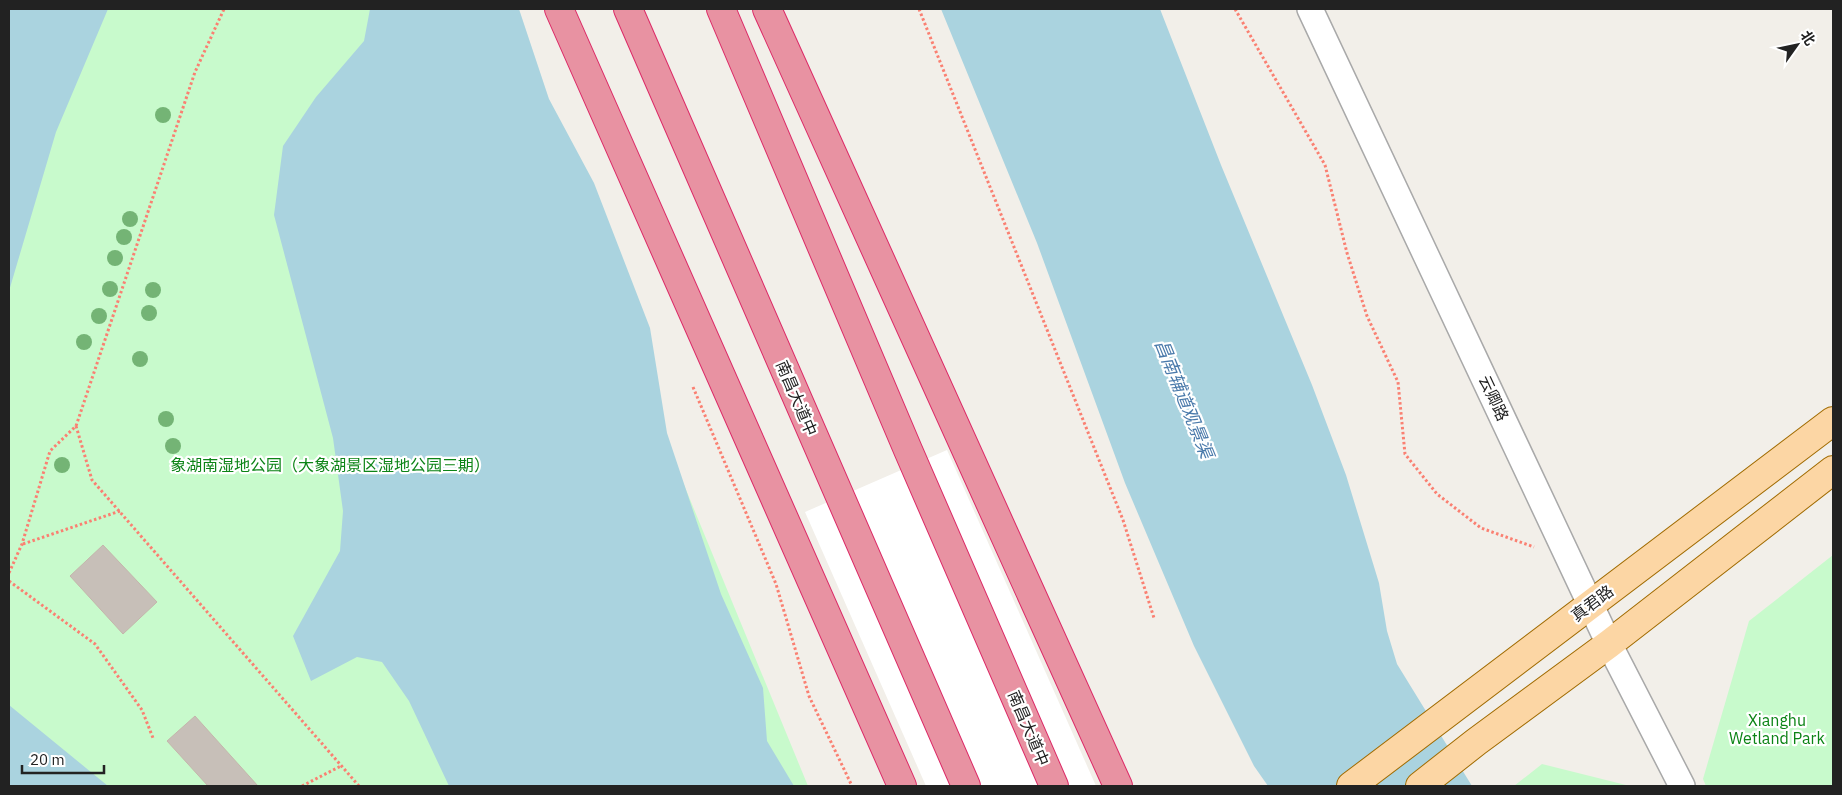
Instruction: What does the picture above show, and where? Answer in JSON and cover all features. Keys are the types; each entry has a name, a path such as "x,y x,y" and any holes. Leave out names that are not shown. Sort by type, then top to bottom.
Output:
{"highway":[{"path":"559,9 902,786"},
{"name":"南昌大道中","path":"628,9 966,786"},
{"name":"南昌大道中","path":"720,9 1054,786"},
{"path":"767,9 1118,786"}],"main road":[{"name":"真君路","path":"1351,786 1833,421"},
{"path":"1420,786 1476,742 1609,644 1833,470"}],"street":[{"name":"云卿路","path":"1310,9 1609,644 1682,786"}],"path":[{"path":"9,573 22,544 50,451 76,426 196,72 224,9"},
{"path":"919,9 1123,520 1154,618"},
{"path":"1235,9 1325,165 1347,253 1367,316 1398,382 1405,454 1437,494 1481,528 1570,559"},
{"path":"691,383 776,584 809,696 852,786"},
{"path":"76,426 92,480 359,786"},
{"path":"22,544 120,511"},
{"path":"9,582 95,644 142,710 153,738"},
{"path":"302,786 341,766"}],"green space":[{"name":"象湖南湿地公园（大象湖景区湿地公园三期）","path":"9,9 488,9 808,786 9,786"},
{"name":"Xianghu Wetland Park","path":"1833,555 1833,786 1706,786 1703,779 1749,621"},
{"path":"1542,764 1630,786 1514,786"}],"water":[{"path":"9,9 108,9 56,132 9,291"},
{"path":"370,9 519,9 549,99 594,183 650,328 667,433 721,594 763,688 767,741 794,786 449,786 409,701 382,662 357,657 311,681 293,636 340,551 343,511 333,438 274,215 283,146 316,97 364,41"},
{"name":"昌南辅道观景渠","path":"941,9 1160,9 1221,165 1312,385 1346,475 1379,583 1387,631 1397,664 1472,786 1268,786 1254,766 1194,646 1125,483 1037,243"},
{"path":"9,705 108,786 9,786"}],"pier":[{"path":"947,450 1096,786 926,786 805,512"}],"building":[{"path":"103,545 157,602 123,634 70,576"},
{"path":"195,716 258,786 208,786 167,741"}]}
